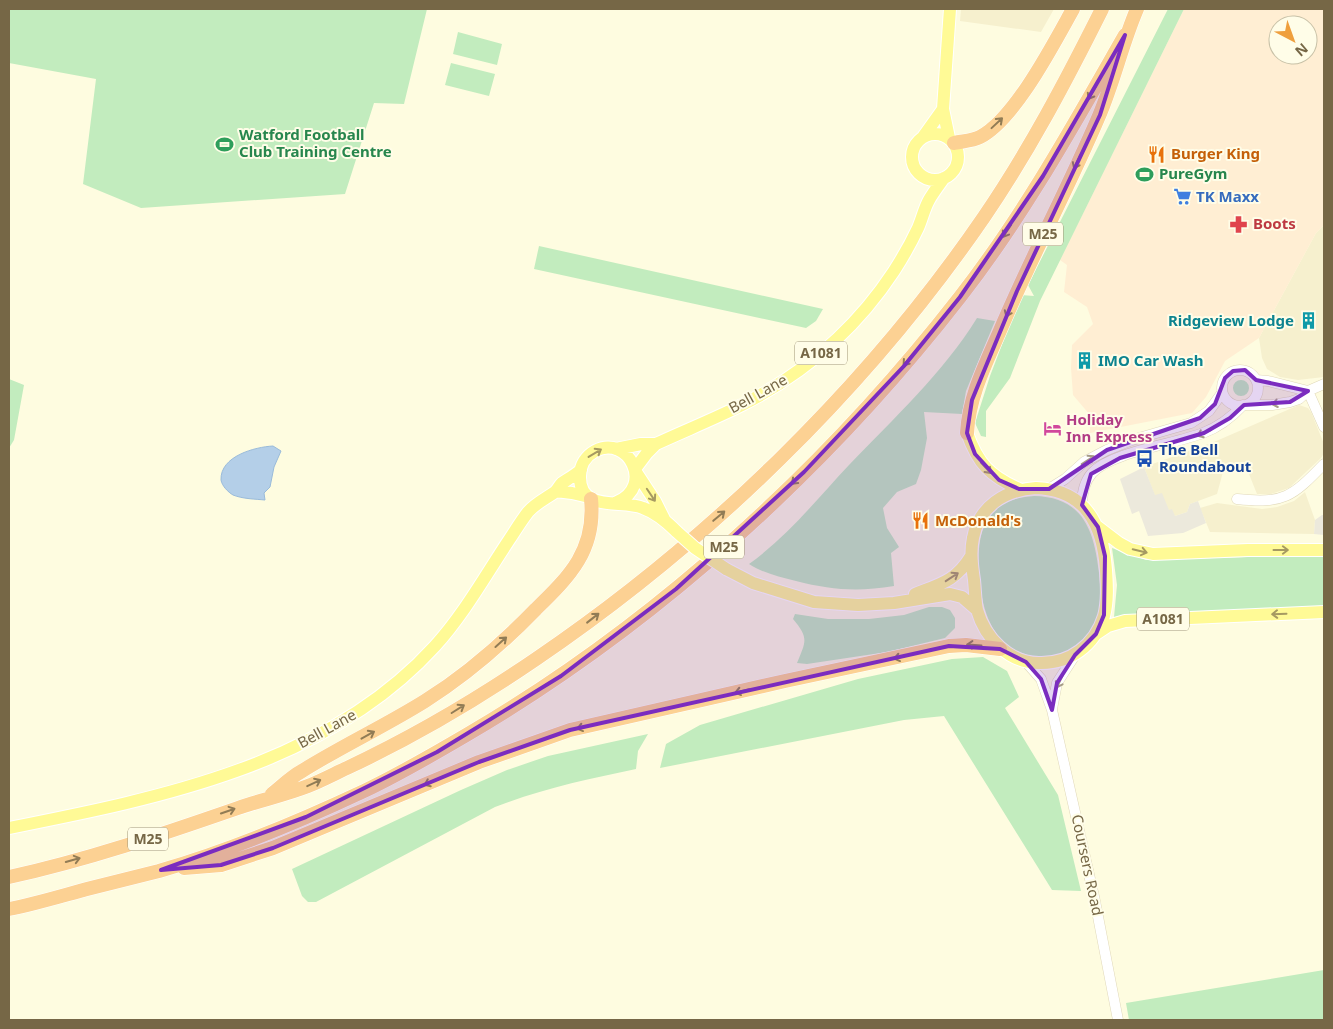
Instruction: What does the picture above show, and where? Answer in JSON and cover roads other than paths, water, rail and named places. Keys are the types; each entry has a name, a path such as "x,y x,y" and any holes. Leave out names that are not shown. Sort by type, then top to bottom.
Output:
{"highway":[{"path":"952,140 981,136 1006,115 1044,60 1073,9"},
{"name":"M25","path":"9,878 145,840 306,787 376,754 450,714 505,680 588,623 646,578 735,502 838,399 883,350 984,217 1027,150 1062,90 1102,9"},
{"name":"M25","path":"9,909 161,870 222,850 306,817 367,789 494,719 561,676 676,589 736,537 857,418 904,366 960,297 991,255 1043,176 1125,35 1137,9"},
{"name":"M25","path":"967,433 972,400 1017,291 1100,115 1125,35"},
{"name":"M25","path":"268,798 301,771 376,731 427,700 488,654 526,619 560,586 582,558 590,536 593,512 590,498"},
{"name":"M25","path":"161,870 221,865 273,848 479,762 570,730 949,646 966,645 1000,648"}],"main road":[{"path":"943,109 915,146 912,159 917,171 929,179 936,180 950,175 958,163 957,149 952,140 943,109 950,9"},
{"path":"923,137 937,134 952,140"},
{"path":"922,176 929,201"},
{"name":"Bell Lane","path":"635,470 656,444 742,405 788,378 823,352 856,320 884,286 906,252 929,201 944,178"},
{"path":"967,433 975,454 985,468 999,480 1019,489 1049,489 1060,492 1082,505 1098,527 1119,543 1136,551 1153,554 1248,550 1324,550"},
{"name":"Bell Lane","path":"616,449 641,444 656,444"},
{"path":"590,498 582,487 580,479 580,470 584,461 590,454 598,450 616,449 630,459 664,519 677,532 695,548 726,569 753,583 814,602 858,605 950,594 962,597 977,610"},
{"name":"Bell Lane","path":"9,828 174,791 217,778 281,753 350,718 398,682 436,645 454,623 527,514 543,498 556,491 560,485 580,470"},
{"path":"617,502 631,492 634,485 635,470"},
{"path":"1019,489 1002,497 987,509 975,528 971,556 977,610 990,636 1000,648 1011,656 1026,662 1058,662 1075,655 1096,634 1104,615 1108,590 1105,556 1098,527"},
{"path":"556,491 572,493 600,503 617,502 636,505 664,519"},
{"path":"894,602 953,578 964,568 971,556"},
{"name":"A1081","path":"1096,634 1108,626 1125,621 1324,612"}],"street":[{"path":"1049,489 1084,462 1106,450 1132,440 1191,423 1209,411 1222,393 1224,378 1233,371 1244,370 1250,373 1256,380 1258,386 1255,397 1230,418 1204,433 1145,449 1108,462 1097,468 1086,481 1082,505"},
{"path":"1256,380 1268,381 1308,391"},
{"path":"1222,393 1228,402 1238,406 1261,405 1290,402 1299,399 1308,391 1324,384"},
{"path":"1308,391 1324,427"},
{"path":"1237,499 1256,501 1286,497 1304,484 1324,464"},
{"name":"Coursers Road","path":"1052,710 1057,683 1075,655"},
{"name":"Coursers Road","path":"1026,662 1041,679 1052,710 1095,901 1118,1020"}],"water":[{"path":"273,446 281,451 274,467 270,487 264,493 265,500 249,499 231,494 221,480 222,472 226,465 240,454 257,448"}],"place":[{"name":"Watford Football Club Training Centre","path":"225,144"},
{"name":"Burger King","path":"1157,154"},
{"name":"PureGym","path":"1145,174"},
{"name":"TK Maxx","path":"1182,197"},
{"name":"Boots","path":"1239,224"},
{"name":"Ridgeview Lodge","path":"1308,321"},
{"name":"IMO Car Wash","path":"1084,361"},
{"name":"Holiday Inn Express","path":"1052,429"},
{"name":"The Bell Roundabout","path":"1145,459"},
{"name":"McDonald's","path":"921,521"}]}
